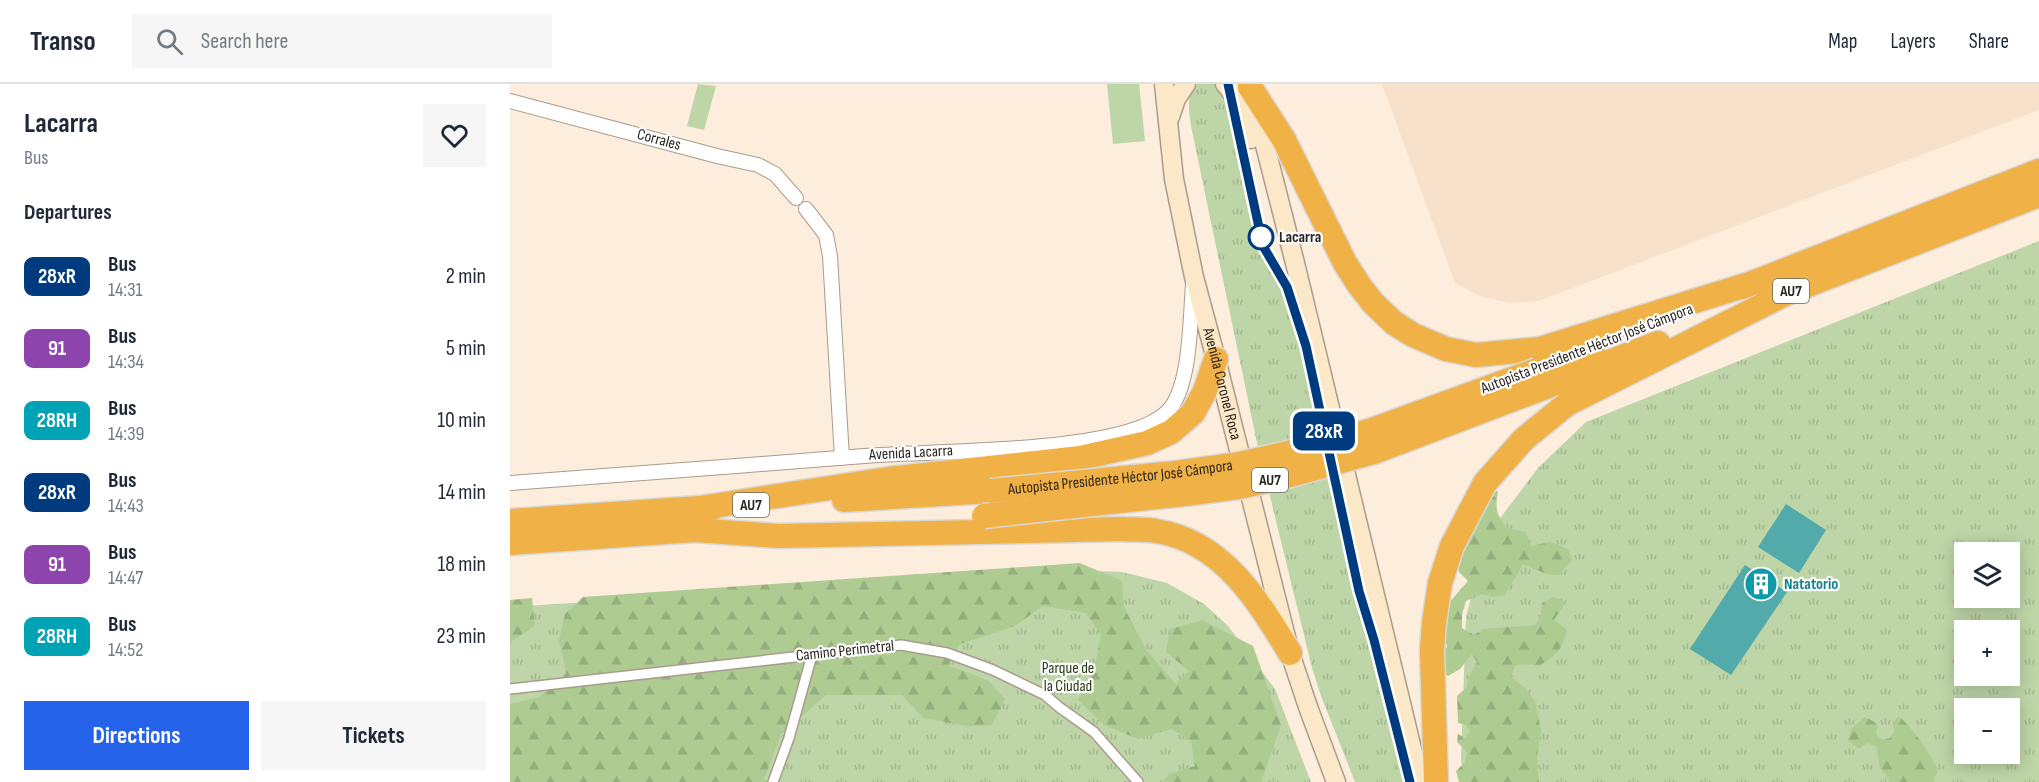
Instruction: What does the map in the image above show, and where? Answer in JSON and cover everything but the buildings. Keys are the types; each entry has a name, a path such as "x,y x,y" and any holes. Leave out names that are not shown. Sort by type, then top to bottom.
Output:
{"highway":[{"path":"1250,86 1284,140 1345,263 1359,285 1373,303 1394,323 1413,335 1446,349 1476,355 1540,349 1756,282"},
{"name":"Autopista Presidente Héctor José Cámpora","path":"510,521 984,516 1239,487 1280,478 1374,452 1756,282 2039,171"},
{"name":"Autopista Presidente Héctor José Cámpora","path":"1540,379 1787,293 2039,195"},
{"path":"1436,782 1432,650 1440,583 1452,546 1485,483 1524,439 1567,404 1787,293"},
{"path":"697,519 888,480 1080,458 1147,443 1172,432 1192,413 1205,392 1216,359"},
{"path":"697,519 778,536 1124,529 1156,531 1201,546 1224,563 1244,584 1271,621 1290,653"},
{"name":"Autopista Presidente Héctor José Cámpora","path":"510,543 697,519"}],"main road":[{"name":"Avenida Coronel Roca","path":"1164,84 1174,179 1194,277 1290,653 1336,782"},
{"path":"1168,126 1176,99 1186,84"},
{"path":"1225,84 1235,94 1244,113 1277,240 1284,252 1295,263"},
{"path":"1250,86 1420,782"}],"street":[{"name":"Corrales","path":"510,101 758,165 775,174 796,198"},
{"path":"806,208 826,235 830,256 842,458"},
{"name":"Avenida Lacarra","path":"510,483 842,458 1042,446 1114,435 1153,422 1167,412 1177,398 1184,381 1194,277"},
{"name":"Camino Perimetral","path":"510,689 900,645 947,653 993,670 1045,695 1094,732 1138,782"},
{"path":"773,782 789,738 812,655"}],"shaded area":[{"path":"1382,84 2039,84 2039,110 1539,301 1510,303 1482,297 1455,283"}],"green space":[{"path":"698,84 716,86 704,130 687,126"},
{"path":"1107,84 1139,84 1145,141 1113,144"},
{"path":"1195,84 1225,84 1234,94 1238,133 1269,256 1288,298 1303,350 1356,600 1371,648 1405,782 1355,782 1312,668 1257,443 1191,126 1189,99"},
{"path":"2039,241 2039,782 1464,782 1461,758 1466,617 1478,570 1498,521 1538,468 1586,422"},
{"path":"1498,491 1497,511 1507,528 1525,532 1532,546 1550,542 1568,549 1572,560 1559,575 1545,573 1523,564 1505,595 1493,597 1482,594 1466,601 1462,615 1462,628 1474,635 1483,629 1536,625 1542,603 1553,597 1566,602 1554,620 1566,629 1561,647 1539,666 1525,663 1515,666 1511,677 1525,688 1535,701 1541,730 1537,758 1539,782 1459,782 1456,771 1465,762 1467,752 1457,742 1458,734 1465,738 1470,732 1466,725 1458,723 1457,696 1467,687 1468,678 1477,662 1472,654 1460,669 1448,676 1438,670 1437,654 1447,647 1440,613 1468,581 1459,572 1455,558 1486,493"},
{"name":"Parque de la Ciudad","path":"1080,563 1122,581 1124,607 1146,650 1176,684 1189,671 1166,652 1170,629 1202,620 1253,646 1281,725 1261,782 1164,782 1169,774 1195,766 1191,741 1172,729 1138,739 1104,725 1078,700 1094,670 1101,635 1086,613 1043,606 1015,626 960,644 948,665 989,681 1005,699 992,725 967,726 923,718 902,695 826,695 781,735 763,782 510,782 510,704 539,697 566,673 559,640 565,614 583,597"},
{"name":"Parque de la Ciudad","path":"1076,570 1122,572 1167,583 1204,604 1228,626 1275,689 1311,782 510,782 510,607"},
{"path":"532,598 535,626 512,641 510,645 510,600"},
{"path":"1899,716 1921,741 1938,770 1933,782 1888,782 1890,780 1880,769 1876,746 1867,743 1859,749 1848,740 1852,728 1865,717 1878,724 1876,734 1882,740 1890,738 1895,730 1892,723"}],"water":[{"path":"1786,504 1826,530 1799,573 1758,547"},
{"path":"1745,565 1787,592 1731,675 1690,649"}],"bus line":[{"name":"28xR","path":"1228,84 1263,246 1292,298 1306,346 1359,591 1374,640 1410,782"}],"place":[{"name":"Lacarra","path":"1261,237"},
{"name":"Natatorio","path":"1761,584"}]}
